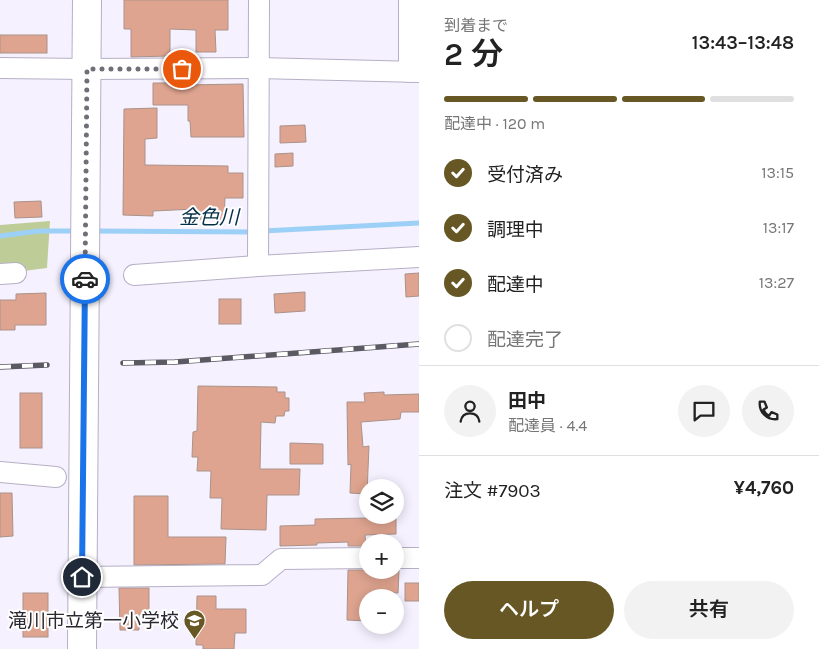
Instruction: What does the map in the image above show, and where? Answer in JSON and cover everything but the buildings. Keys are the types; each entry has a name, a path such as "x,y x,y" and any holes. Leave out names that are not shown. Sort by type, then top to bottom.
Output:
{"highway":[{"path":"82,649 87,0"}],"street":[{"path":"258,0 258,266"},
{"path":"0,68 258,68 414,72 409,0"},
{"path":"134,275 419,257"},
{"path":"0,472 56,477"},
{"path":"82,577 262,575 282,559 359,558"},
{"path":"404,558 419,558"}],"green space":[{"path":"50,221 47,268 0,274 0,225"}],"waterway":[{"name":"金色川","path":"263,231 419,223"},
{"name":"金色川","path":"0,236 39,231 77,231"},
{"name":"金色川","path":"93,231 254,232"}],"railway":[{"path":"123,363 175,362 419,344"},
{"path":"0,367 47,365"}],"way so far":[{"path":"85,279 87,69 182,69"}],"place":[{"name":"滝川市立第一小学校","path":"195,639"}],"route":[{"path":"82,577 85,279"}]}
